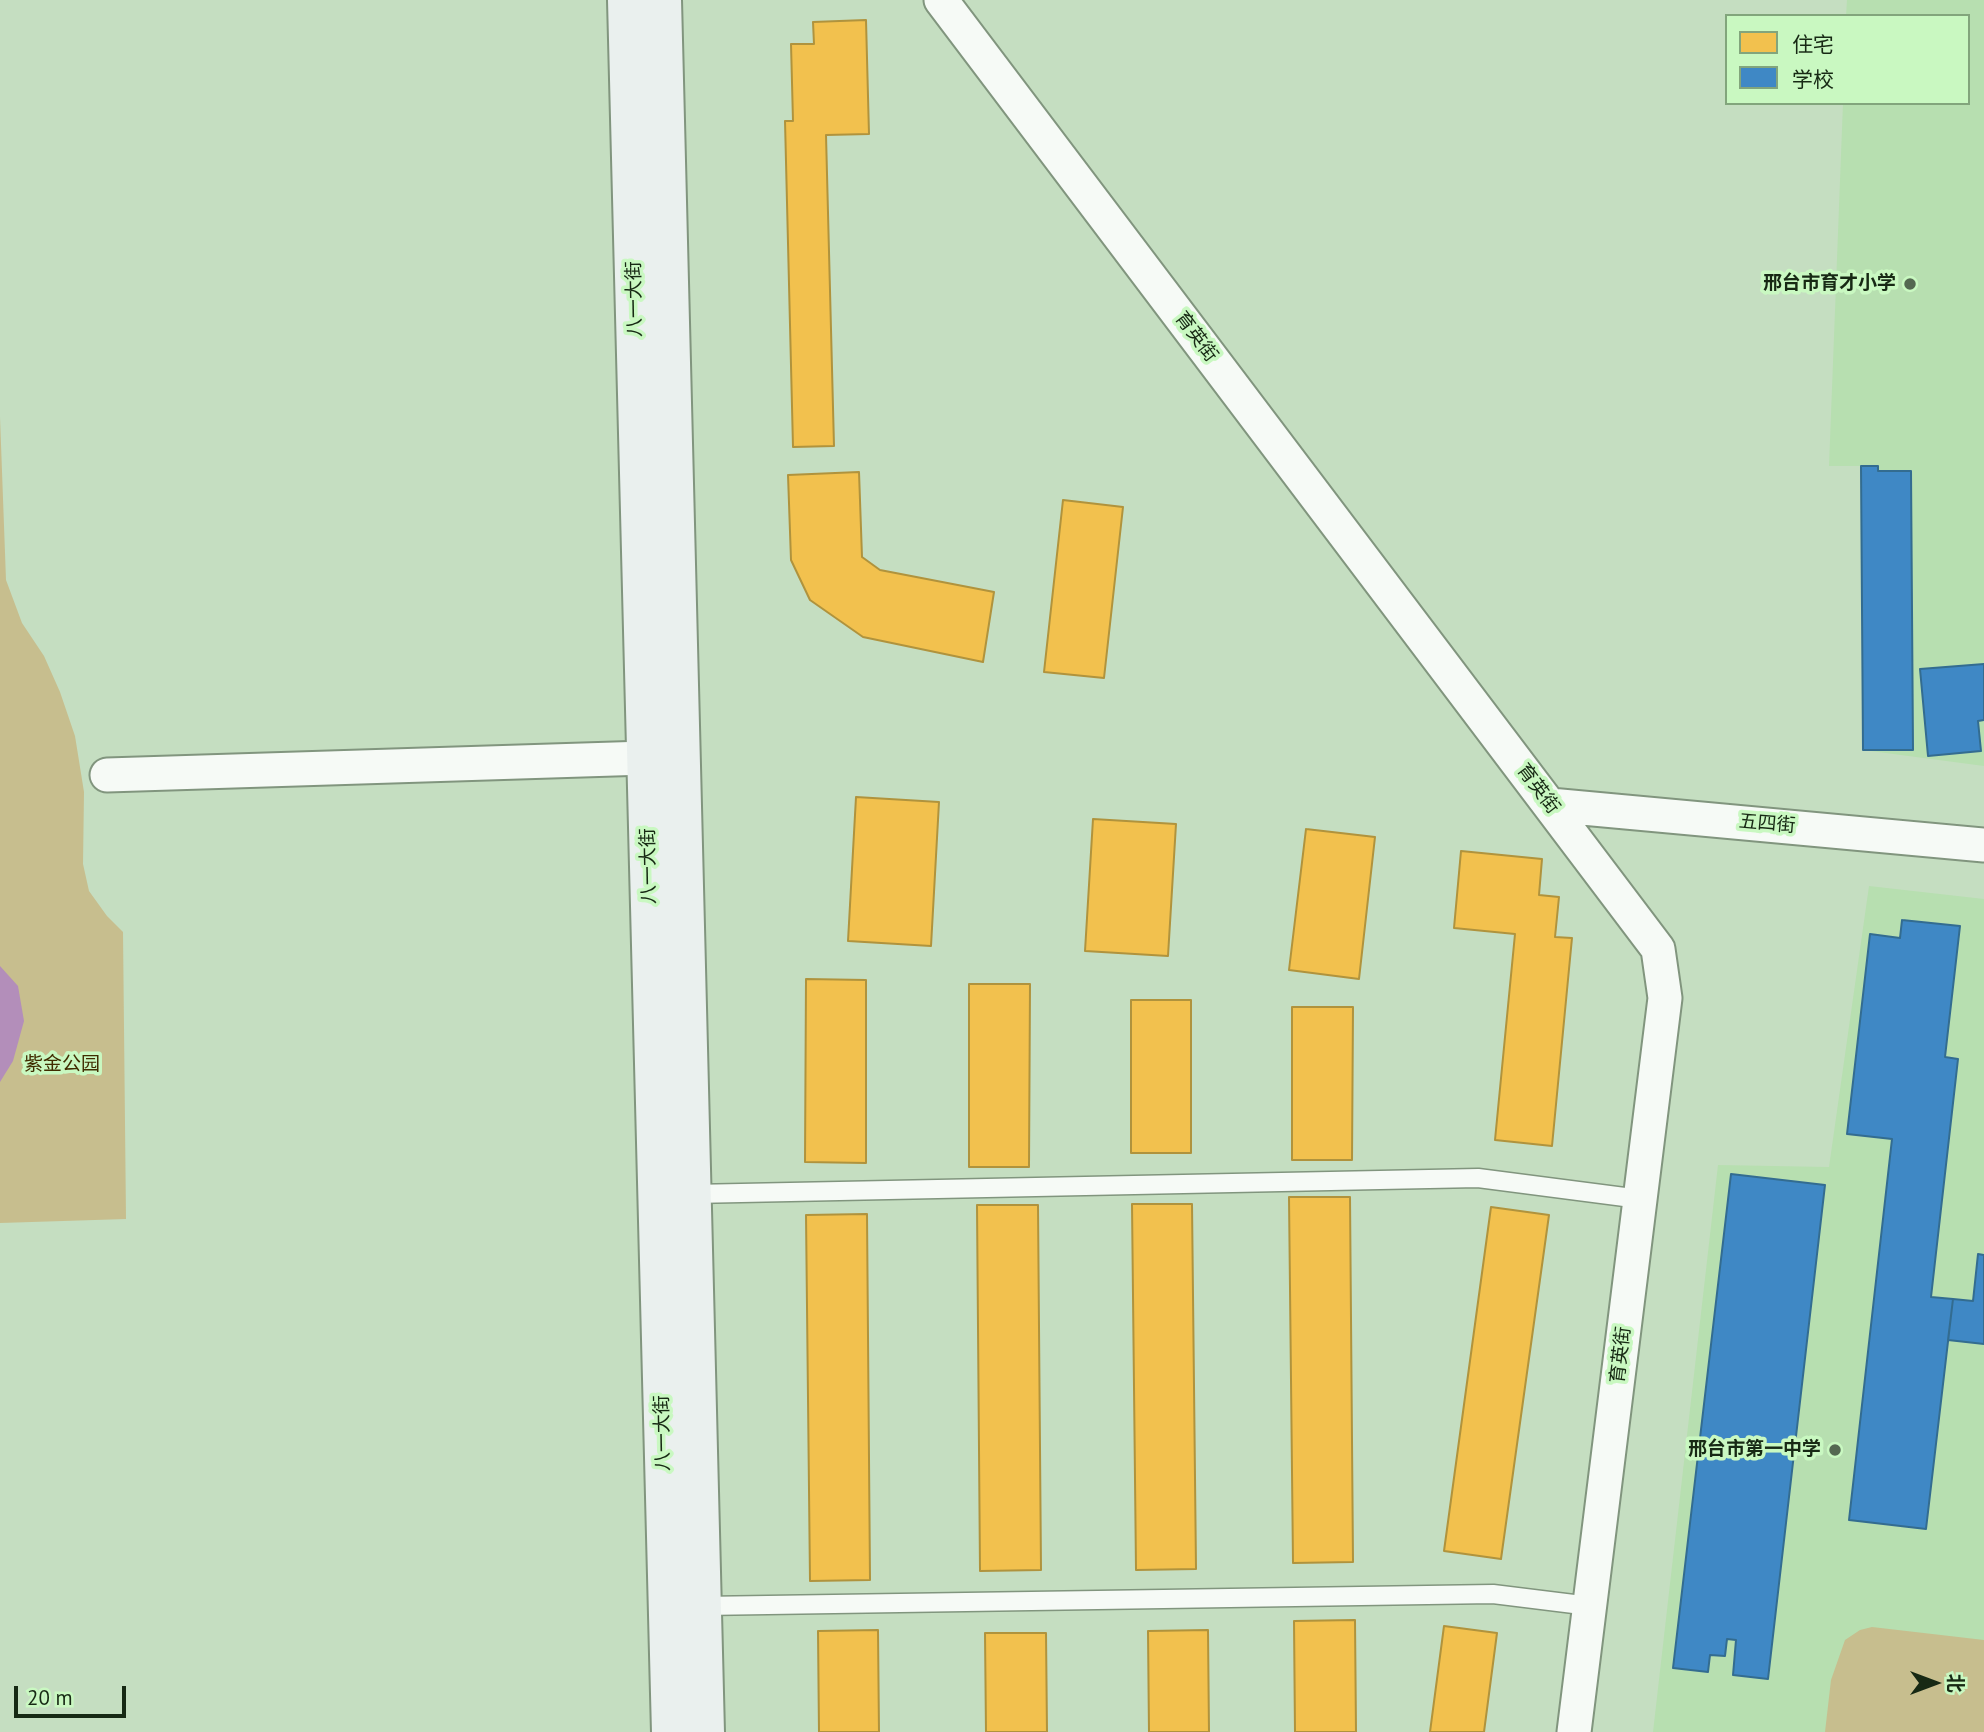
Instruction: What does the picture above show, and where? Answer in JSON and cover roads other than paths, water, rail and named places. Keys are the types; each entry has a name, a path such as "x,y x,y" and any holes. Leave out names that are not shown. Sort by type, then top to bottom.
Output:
{"street":[{"name":"八一大街","path":"627,0 671,1732"},
{"name":"八一大街","path":"662,0 705,1732"},
{"name":"育英街","path":"941,0 1658,949 1665,998 1574,1732"},
{"path":"107,775 646,758"},
{"name":"五四街","path":"1550,805 1984,845"}],"lane":[{"path":"692,1194 1478,1178 1640,1199"},
{"path":"702,1606 1493,1594 1590,1606"}],"place":[{"name":"邢台市育才小学","path":"1910,284"},
{"name":"邢台市第一中学","path":"1835,1450"}],"park label":[{"name":"紫金公园","path":"62,1065"}]}
